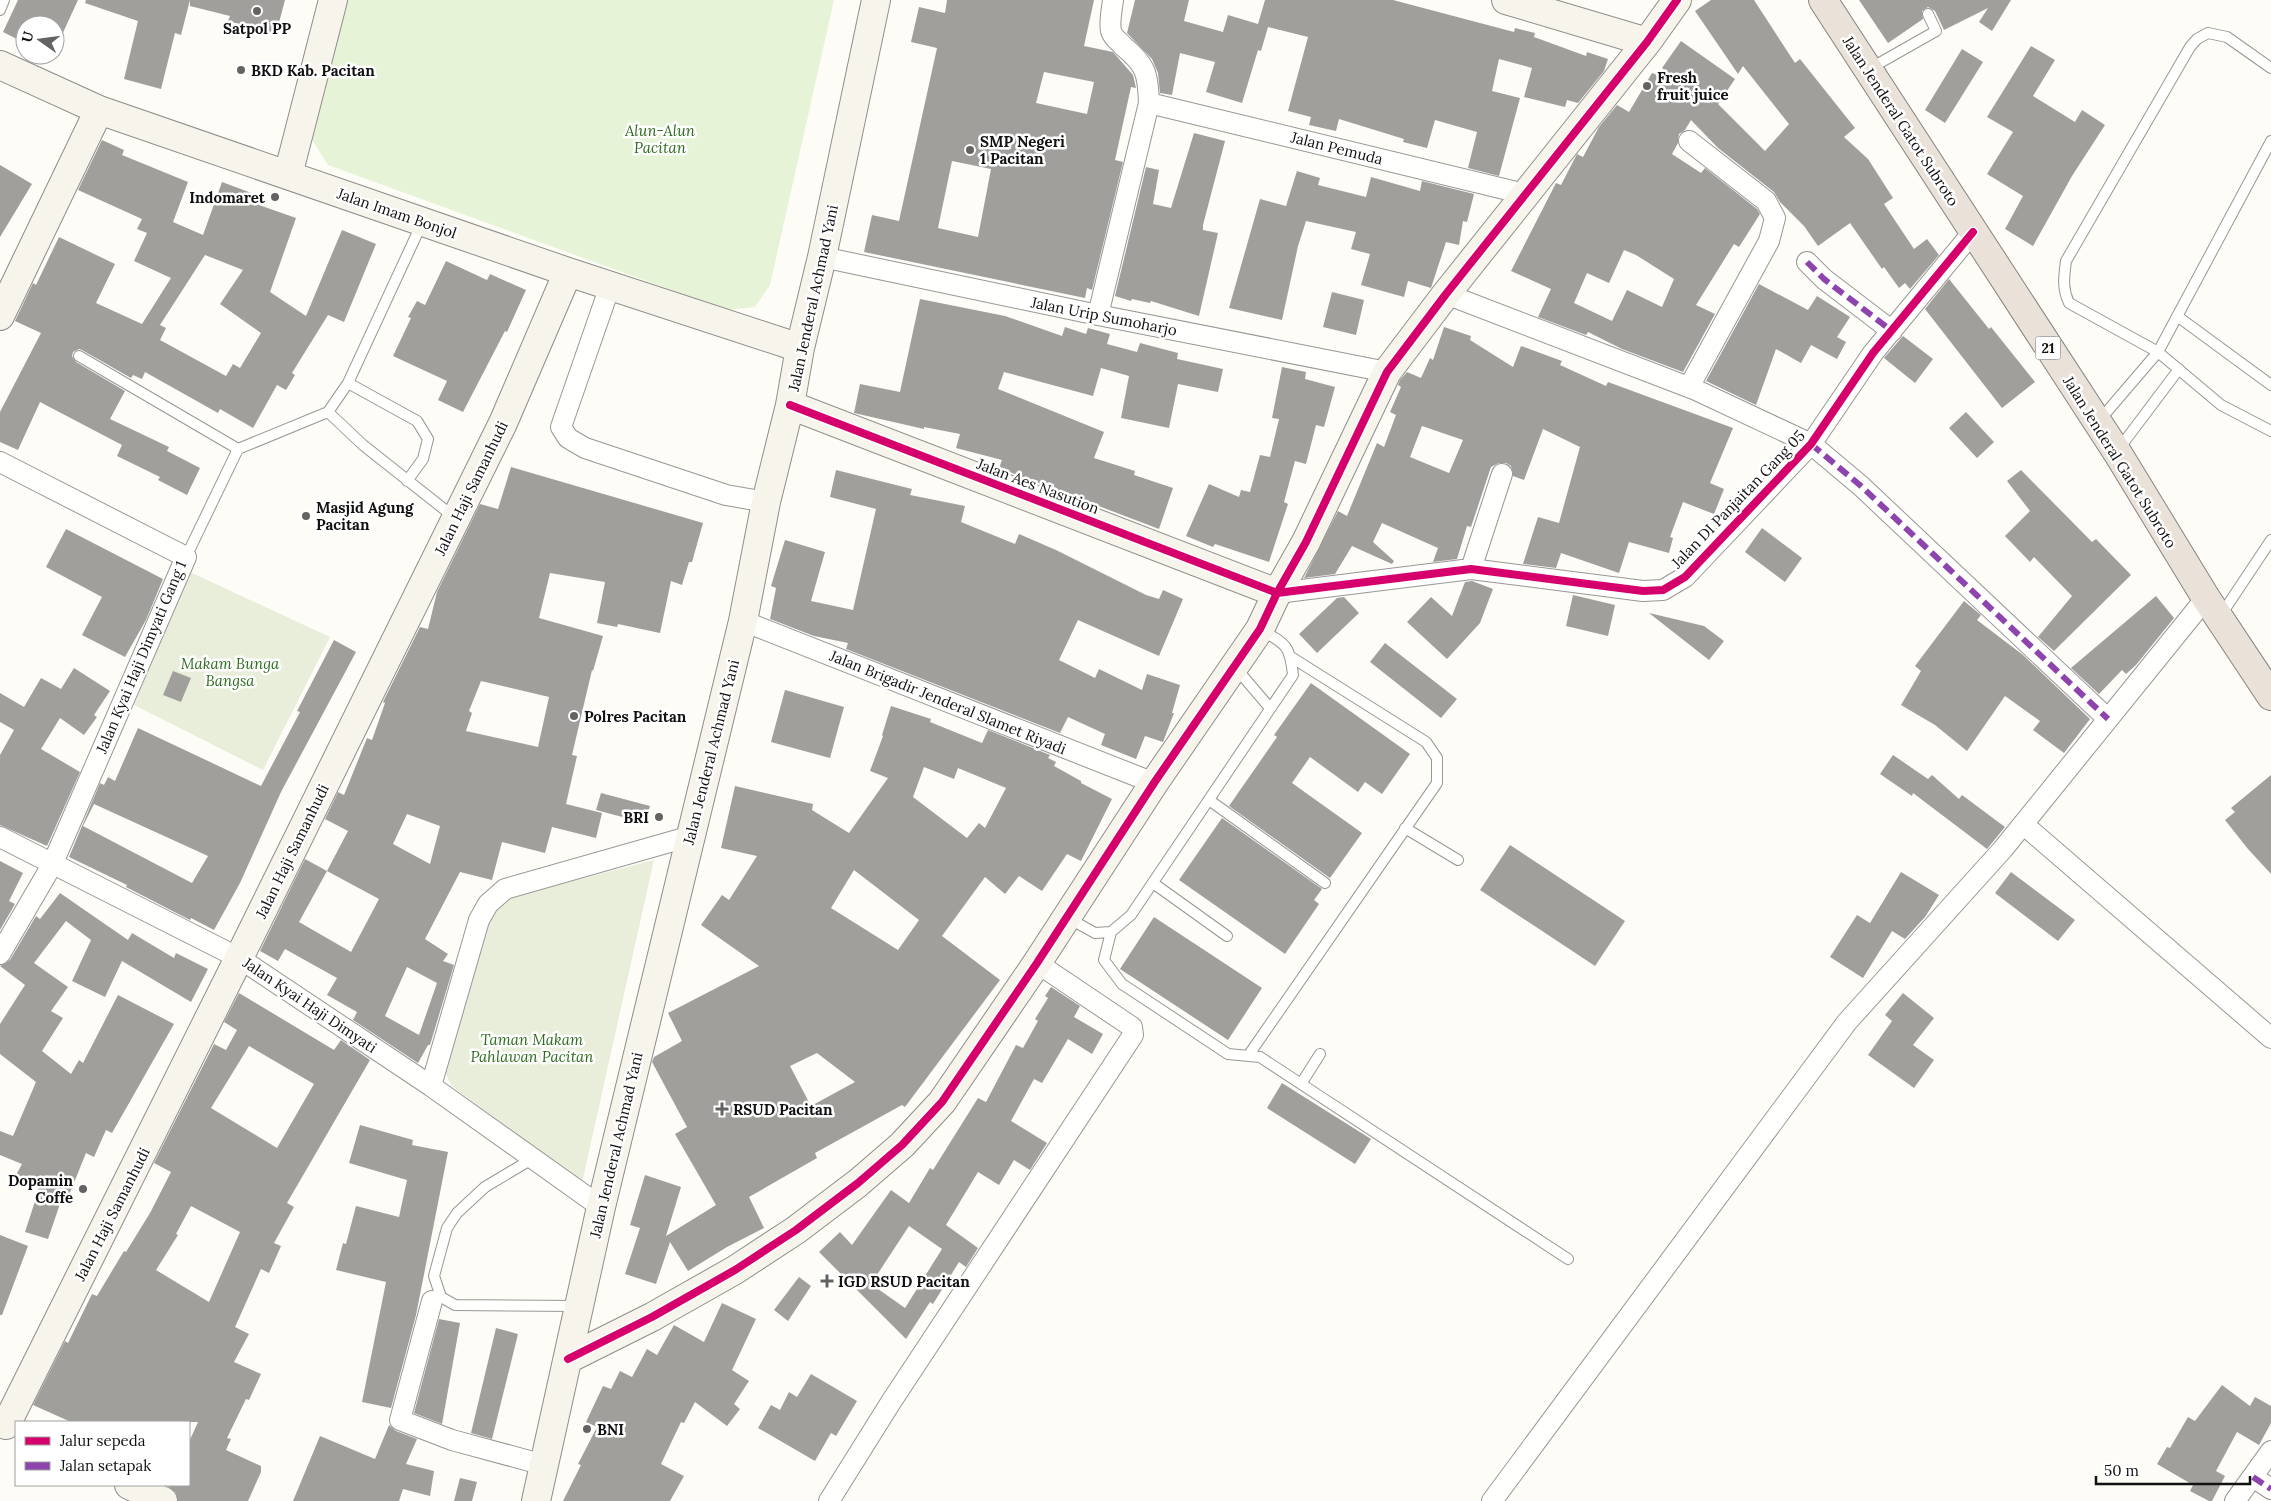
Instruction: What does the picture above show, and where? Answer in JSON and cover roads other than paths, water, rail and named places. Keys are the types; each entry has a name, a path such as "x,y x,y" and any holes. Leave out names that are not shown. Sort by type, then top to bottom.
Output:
{"highway":[{"name":"Jalan Jenderal Gatot Subroto","path":"1824,0 2116,452 2212,608 2271,696"}],"street":[{"path":"288,175 333,0"},
{"name":"Jalan Jenderal Achmad Yani","path":"536,1501 601,1207 743,621 766,502 790,405 800,348 822,257 876,0"},
{"path":"1098,315 1149,103 1149,80 1146,70 1135,55 1113,37 1111,31 1113,0"},
{"path":"1506,0 1647,42"},
{"path":"568,1359 652,1318 735,1270 796,1230 858,1183 902,1145 942,1102 1037,963 1154,783 1260,629 1277,593 1306,542 1387,372 1446,294 1647,42 1677,0"},
{"name":"Jalan Imam Bonjol","path":"0,65 99,110 568,272 800,348"},
{"name":"Jalan Pemuda","path":"1149,103 1525,194"},
{"path":"0,316 99,110"},
{"path":"1689,141 1766,201 1775,218 1768,241 1689,387"},
{"name":"Jalan DI Panjaitan Gang 05","path":"1277,593 1471,569 1643,591 1663,590 1685,577 1811,444 1873,353 1973,232"},
{"name":"Jalan Urip Sumoharjo","path":"822,257 1098,315 1387,372"},
{"path":"1806,262 1824,279 1892,331"},
{"name":"Jalan Haji Samanhudi","path":"7,1426 503,423 568,272"},
{"path":"610,286 561,427 568,438 585,448 726,495 766,502"},
{"path":"1446,294 1689,387 1811,444 1861,486 2108,719"},
{"name":"Jalan Aes Nasution","path":"790,405 1277,593"},
{"name":"Jalan Kyai Haji Dimyati Gang 1","path":"0,462 186,557 52,865 0,954"},
{"path":"1471,569 1502,474"},
{"path":"1492,1501 1847,1022 2023,824 2108,719 2212,608"},
{"name":"Jalan Brigadir Jenderal Slamet Riyadi","path":"743,621 1154,783"},
{"path":"2023,824 2271,1038"},
{"path":"431,1086 479,920 488,904 505,890 691,836"},
{"name":"Jalan Kyai Haji Dimyati","path":"0,837 52,865 240,958 431,1086 601,1207"},
{"path":"829,1501 897,1394 1133,1035 1132,1026 1037,963"},
{"path":"432,1300 400,1420 452,1440 544,1465"},
{"path":"2235,1501 2271,1451"},
{"path":"2253,1477 2271,1489"},
{"path":"131,1486 156,1500"}],"lane":[{"path":"0,10 4,0"},
{"path":"1868,70 1936,31 1928,14"},
{"path":"2271,68 2227,37 2208,33 2190,47 2066,260 2064,291 2069,304 2158,352 2221,405 2271,431"},
{"path":"2097,424 2158,352 2271,141"},
{"path":"186,557 238,450 328,412 348,383 422,222"},
{"path":"2177,316 2271,386"},
{"path":"79,356 238,450"},
{"path":"2116,452 2179,369"},
{"path":"348,383 417,421 428,439 423,459 407,481"},
{"path":"328,412 363,445 456,518"},
{"path":"2212,608 2271,540"},
{"path":"1066,918 1095,933 1111,932 1132,915 1293,675 1291,657 1284,642 1260,629"},
{"path":"1248,1056 1436,783 1437,758 1426,742 1291,657"},
{"path":"1235,666 1270,708"},
{"path":"1209,800 1325,883"},
{"path":"1405,828 1458,860"},
{"path":"1153,883 1227,936"},
{"path":"1111,932 1104,960 1122,984 1228,1054 1260,1057 1568,1259"},
{"path":"1301,1084 1320,1054"},
{"path":"532,1159 484,1187 457,1213 447,1228 434,1276 441,1297 455,1305 580,1306"}],"place":[{"name":"Satpol PP","path":"257,11"},
{"name":"BKD Kab. Pacitan","path":"241,70"},
{"name":"Fresh fruit juice","path":"1647,86"},
{"name":"SMP Negeri 1 Pacitan","path":"970,150"},
{"name":"Indomaret","path":"275,197"},
{"name":"Masjid Agung Pacitan","path":"306,516"},
{"name":"Polres Pacitan","path":"574,716"},
{"name":"BRI","path":"659,817"},
{"name":"RSUD Pacitan","path":"722,1109"},
{"name":"Dopamin Coffe","path":"83,1189"},
{"name":"IGD RSUD Pacitan","path":"827,1281"},
{"name":"BNI","path":"587,1429"}],"park label":[{"name":"Alun-Alun Pacitan","path":"660,138"},
{"name":"Makam Bunga Bangsa","path":"230,672"},
{"name":"Taman Makam Pahlawan Pacitan","path":"532,1048"}]}
